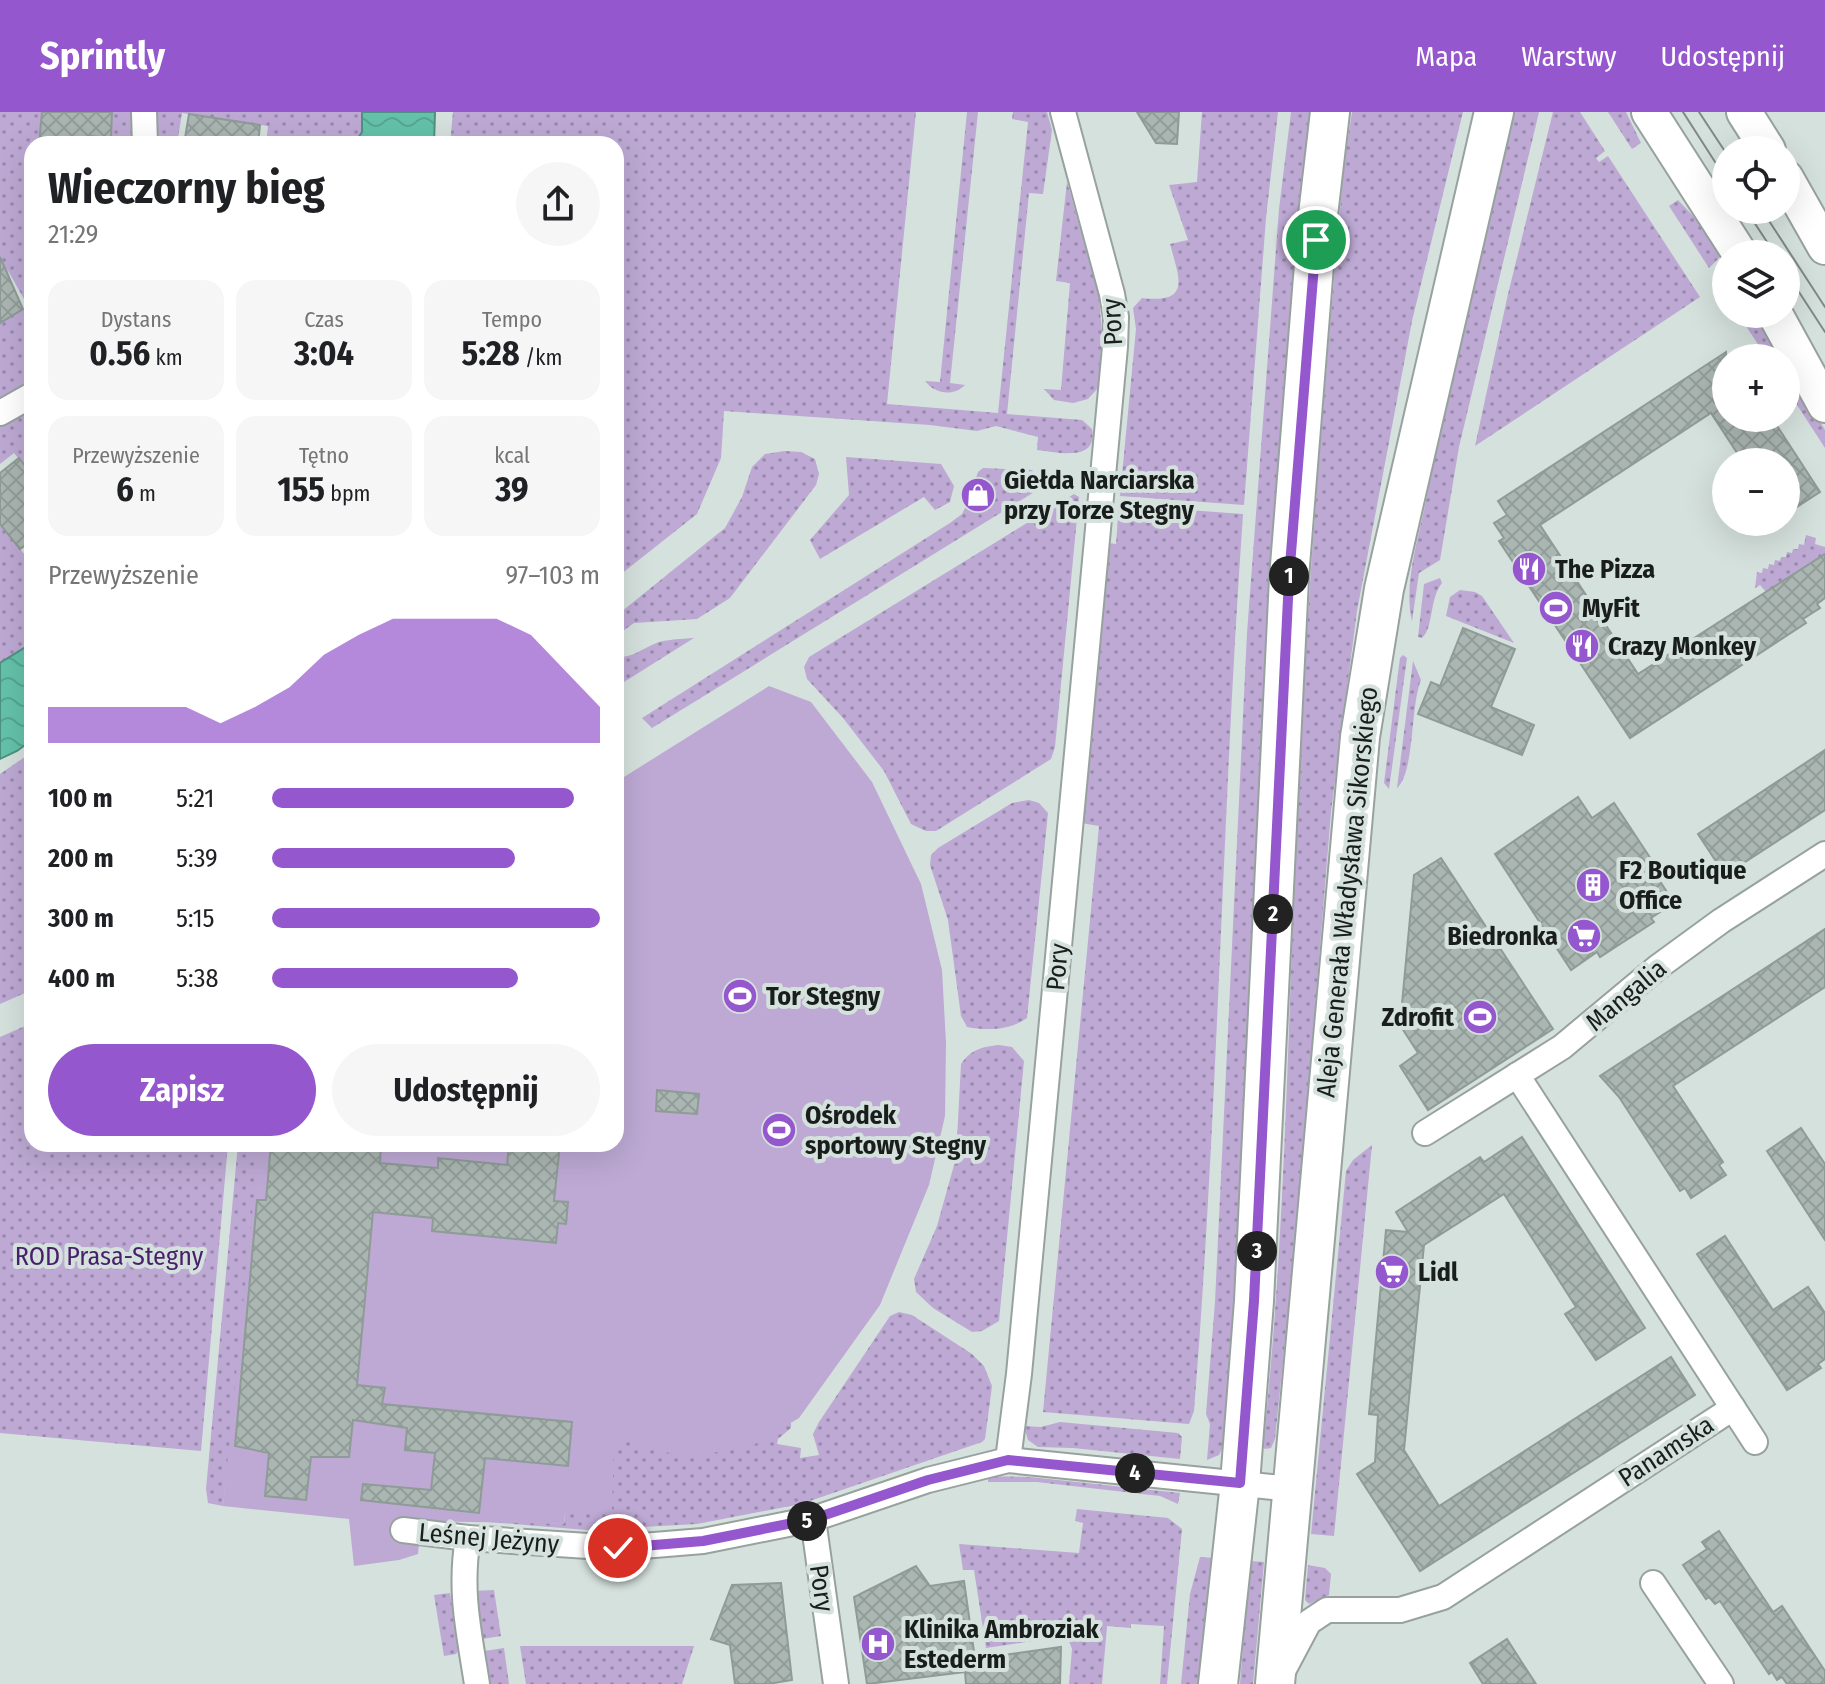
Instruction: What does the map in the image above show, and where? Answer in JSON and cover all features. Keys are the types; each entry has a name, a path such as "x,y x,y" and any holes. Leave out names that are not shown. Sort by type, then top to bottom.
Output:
{"main road":[{"path":"1218,1684 1240,1483 1254,1301 1289,578 1318,215 1330,112"},
{"name":"Aleja Generała Władysława Sikorskiego","path":"1276,1684 1347,866 1367,692 1390,559 1494,112"},
{"path":"1649,112 1731,240"},
{"path":"1744,112 1759,136"},
{"path":"1800,203 1825,247"},
{"path":"1783,328 1825,405"}],"street":[{"path":"144,112 145,136"},
{"name":"Pory","path":"1008,1460 1025,1311 1115,347 1116,317 1112,294 1063,112"},
{"path":"0,413 24,400"},
{"name":"Mangalia","path":"1425,1133 1562,1047 1658,967 1721,921 1825,854"},
{"name":"Panamska","path":"1276,1684 1302,1634 1317,1616 1335,1609 1400,1610 1443,1597 1733,1408 1517,1075"},
{"path":"1733,1408 1755,1442"},
{"path":"813,1519 928,1480 1008,1460 1292,1489"},
{"name":"Pory","path":"813,1519 836,1684"},
{"name":"Leśnej Jeżyny","path":"403,1530 468,1538 618,1548 703,1541 813,1519"},
{"path":"468,1538 463,1592 477,1684"},
{"path":"1653,1583 1721,1684"}],"green space":[{"path":"0,112 42,112 40,136 24,136 24,299 7,269 13,287 0,294"},
{"path":"112,112 136,112 136,136 111,136"},
{"path":"153,112 363,114 359,136 267,136 268,126 182,113 178,136 155,136"},
{"path":"453,112 916,112 887,404 998,413 1028,122 1012,119 1013,112 1047,112 1052,130 1043,194 1029,193 1007,414 1082,420 1092,429 1089,447 1075,453 1037,450 1038,437 996,426 977,431 724,411 721,458 697,514 624,572 624,136 451,136"},
{"path":"967,112 978,112 950,383 965,385 955,391 944,392 934,389 925,381 940,382"},
{"path":"1202,112 1278,112 1266,218 1244,505 1120,496 1136,329 1133,308 1142,298 1169,297 1178,286 1170,244 1188,240 1169,185 1197,182"},
{"path":"1291,112 1310,112 1298,209 1266,632 1225,1443 1219,1455 1207,1460 1210,1424 1206,1414 1215,1302 1247,633 1279,209"},
{"path":"1352,112 1463,112 1412,321 1357,611 1331,812 1299,1205 1275,1439 1271,1448 1265,1449 1283,1186 1296,837 1309,603 1344,163"},
{"path":"1514,112 1539,112 1459,447 1440,560 1419,573 1412,621 1409,591 1413,560"},
{"path":"1553,112 1580,112 1605,151 1596,158 1599,162 1608,156 1700,297 1475,446 1508,294"},
{"path":"1608,112 1626,112 1641,143 1632,149"},
{"path":"1067,182 1099,296 1102,335 1098,388 1088,399 1073,403 1054,400 1044,389 1061,390 1070,283 1056,281"},
{"path":"1678,200 1709,233 1713,240 1712,265 1709,268 1669,206"},
{"path":"24,308 24,390 0,404 0,323"},
{"path":"1747,328 1768,328 1776,344 1758,344"},
{"path":"1800,387 1825,430 1825,448 1800,410"},
{"path":"24,413 24,465 14,453 0,464 0,424"},
{"path":"801,452 815,459 819,474 816,485 730,598 697,619 634,623 624,630 624,610 725,528 742,497 752,467 765,454"},
{"path":"846,457 941,464 954,486 950,502 935,510 924,497 820,559 810,540 849,495"},
{"path":"983,468 1032,470 1039,476 1039,487 652,728 642,718 950,523 962,514 978,472"},
{"path":"1074,494 1079,497 1055,747 1051,759 936,831 926,831 911,824 884,771 843,718 807,679 804,667 809,657"},
{"path":"1119,505 1243,514 1209,1187 1194,1411 1189,1424 1043,1412 1099,826 1081,823 1109,543 1116,544"},
{"path":"0,524 24,554 24,648 0,663"},
{"path":"1806,535 1816,538 1815,544 1825,547 1825,554 1766,592 1760,585 1755,588 1757,572 1762,573 1769,564 1774,565 1775,560 1786,557 1787,552 1798,549 1799,544 1804,545"},
{"path":"1440,578 1442,583 1435,597 1426,633 1422,638 1418,637 1424,584"},
{"path":"1460,590 1482,596 1514,643 1446,616 1450,597"},
{"path":"694,638 624,682 624,657 663,641"},
{"path":"1403,655 1407,658 1389,789 1384,783 1400,658"},
{"path":"1413,661 1421,680 1407,768 1397,788"},
{"name":"Ośrodek sportowy Stegny","path":"769,686 811,702 872,782 921,884 942,970 946,1043 945,1116 929,1185 880,1305 799,1418 750,1447 699,1455 673,1454 614,1438 612,1512 565,1513 564,1524 421,1521 418,1554 354,1566 349,1519 223,1506 258,1152 624,1152 624,777"},
{"path":"24,758 24,994 0,1004 0,774"},
{"path":"1029,800 1039,803 1048,813 1027,1018 998,1028 967,1027 961,1016 948,920 930,865 931,855 1012,803"},
{"name":"ROD Prasa-Stegny","path":"24,1026 24,1152 227,1152 201,1451 0,1433 0,1037"},
{"path":"999,1045 1012,1047 1024,1061 999,1321 982,1331 972,1332 933,1308 916,1292 914,1279 937,1226 956,1158 961,1064 977,1050"},
{"path":"1372,1145 1334,1536 1311,1534 1346,1171 1353,1160"},
{"path":"237,1152 265,1152 223,1506 208,1503 206,1489"},
{"path":"899,1312 912,1315 972,1354 984,1366 992,1386 985,1439 982,1442 801,1504 697,1524 587,1530 402,1515 564,1524 570,1465 610,1426 780,1403 791,1428 778,1439 777,1444 801,1448 800,1458 819,1455 813,1434 819,1422 890,1316"},
{"path":"1060,1422 1178,1433 1182,1437 1180,1459 1038,1447 1028,1440 1024,1426 1041,1427"},
{"path":"988,1476 1030,1477 1180,1493 1178,1504 1160,1496 1037,1482 988,1482"},
{"path":"1077,1509 1168,1518 1182,1529 1167,1684 1160,1684 1164,1626 1107,1626 1102,1684 1069,1684 1072,1649 1067,1636 986,1648 974,1570 963,1570 959,1544 1079,1553 1083,1523 1075,1521"},
{"path":"1200,1557 1214,1558 1201,1684 1181,1684 1190,1594"},
{"path":"1250,1561 1264,1562 1253,1684 1240,1684"},
{"path":"1308,1565 1325,1568 1331,1574 1329,1595 1309,1604 1305,1600"},
{"path":"494,1590 501,1636 482,1639 473,1591"},
{"path":"450,1593 459,1650 456,1654 444,1656 434,1595"},
{"path":"520,1646 694,1646 682,1684 526,1684"},
{"path":"504,1648 509,1684 486,1684 484,1651"}],"water":[{"path":"362,112 435,112 434,136 359,136"},
{"path":"24,648 24,746 0,759 0,663"}],"building":[{"path":"42,112 112,112 111,136 40,136"},
{"path":"1137,112 1179,112 1177,144 1156,143"},
{"path":"189,114 260,125 259,136 185,136"},
{"path":"0,257 23,309 0,323"},
{"path":"1712,361 1712,415 1540,525 1638,674 1825,554 1825,598 1817,604 1820,608 1803,619 1806,623 1630,738 1499,541 1504,538 1494,523 1507,515 1498,501"},
{"path":"1723,432 1781,432 1791,448 1734,448"},
{"path":"19,458 24,465 24,546 20,549 0,524 0,473"},
{"path":"1800,461 1820,492 1800,505"},
{"path":"1463,628 1515,649 1491,707 1534,725 1522,755 1418,714 1431,682 1440,686"},
{"path":"1825,750 1825,810 1725,875 1698,834"},
{"name":"F2 Boutique Office","path":"1578,797 1592,818 1614,803 1651,859 1647,861 1674,903 1651,918 1654,922 1600,957 1597,952 1571,970 1495,854"},
{"path":"1441,858 1553,1029 1428,1110 1400,1066 1418,1053 1400,1025 1414,875"},
{"path":"1825,929 1825,987 1673,1086 1723,1162 1719,1165 1726,1175 1691,1198 1685,1188 1680,1191 1619,1097 1600,1076"},
{"path":"657,1090 699,1094 697,1114 656,1111"},
{"path":"1801,1128 1825,1164 1825,1240 1767,1151"},
{"path":"1522,1137 1645,1328 1596,1360 1565,1314 1576,1307 1504,1194 1424,1245 1404,1450 1439,1506 1671,1357 1695,1395 1420,1571 1357,1474 1375,1462 1378,1415 1369,1414 1386,1230 1408,1232 1396,1212 1480,1157 1484,1162"},
{"path":"270,1152 381,1152 380,1163 438,1168 438,1158 507,1165 508,1152 559,1152 554,1201 568,1202 566,1224 558,1223 556,1243 432,1231 433,1218 373,1212 357,1385 385,1388 382,1404 572,1422 568,1466 485,1458 479,1513 361,1500 363,1484 431,1490 435,1453 405,1450 407,1428 353,1420 349,1457 311,1457 306,1500 265,1496 269,1453 235,1446 257,1200 266,1200"},
{"path":"1725,1236 1773,1310 1808,1287 1825,1313 1825,1359 1818,1364 1821,1368 1787,1390 1697,1254"},
{"path":"1719,1531 1773,1612 1782,1606 1825,1671 1825,1684 1787,1684 1782,1677 1777,1680 1772,1672 1769,1674 1720,1601 1715,1604 1709,1597 1706,1599 1683,1565 1707,1549 1702,1542"},
{"path":"916,1566 930,1586 964,1581 975,1659 1061,1647 1060,1684 966,1684 965,1672 867,1684 854,1597"},
{"path":"781,1583 792,1680 735,1684 730,1645 711,1639 732,1585"},
{"path":"1507,1639 1536,1684 1483,1684 1470,1663"}],"tram line":[{"path":"1683,112 1712,157"},
{"path":"1699,112 1715,136"},
{"path":"1755,224 1766,240"},
{"path":"1771,224 1825,307"},
{"path":"1800,294 1825,332"}],"place":[{"name":"Giełda Narciarska przy Torze Stegny","path":"978,495"},
{"name":"The Pizza","path":"1529,569"},
{"name":"MyFit","path":"1556,608"},
{"name":"Crazy Monkey","path":"1582,646"},
{"name":"F2 Boutique Office","path":"1593,885"},
{"name":"Biedronka","path":"1584,936"},
{"name":"Tor Stegny","path":"740,996"},
{"name":"Zdrofit","path":"1480,1017"},
{"name":"Ośrodek sportowy Stegny","path":"779,1130"},
{"name":"Lidl","path":"1392,1272"},
{"name":"Klinika Ambroziak Estederm","path":"878,1644"}],"route":[{"path":"618,1548 703,1541 813,1519 928,1480 1008,1460 1240,1483 1254,1301 1289,578 1316,240"}]}
